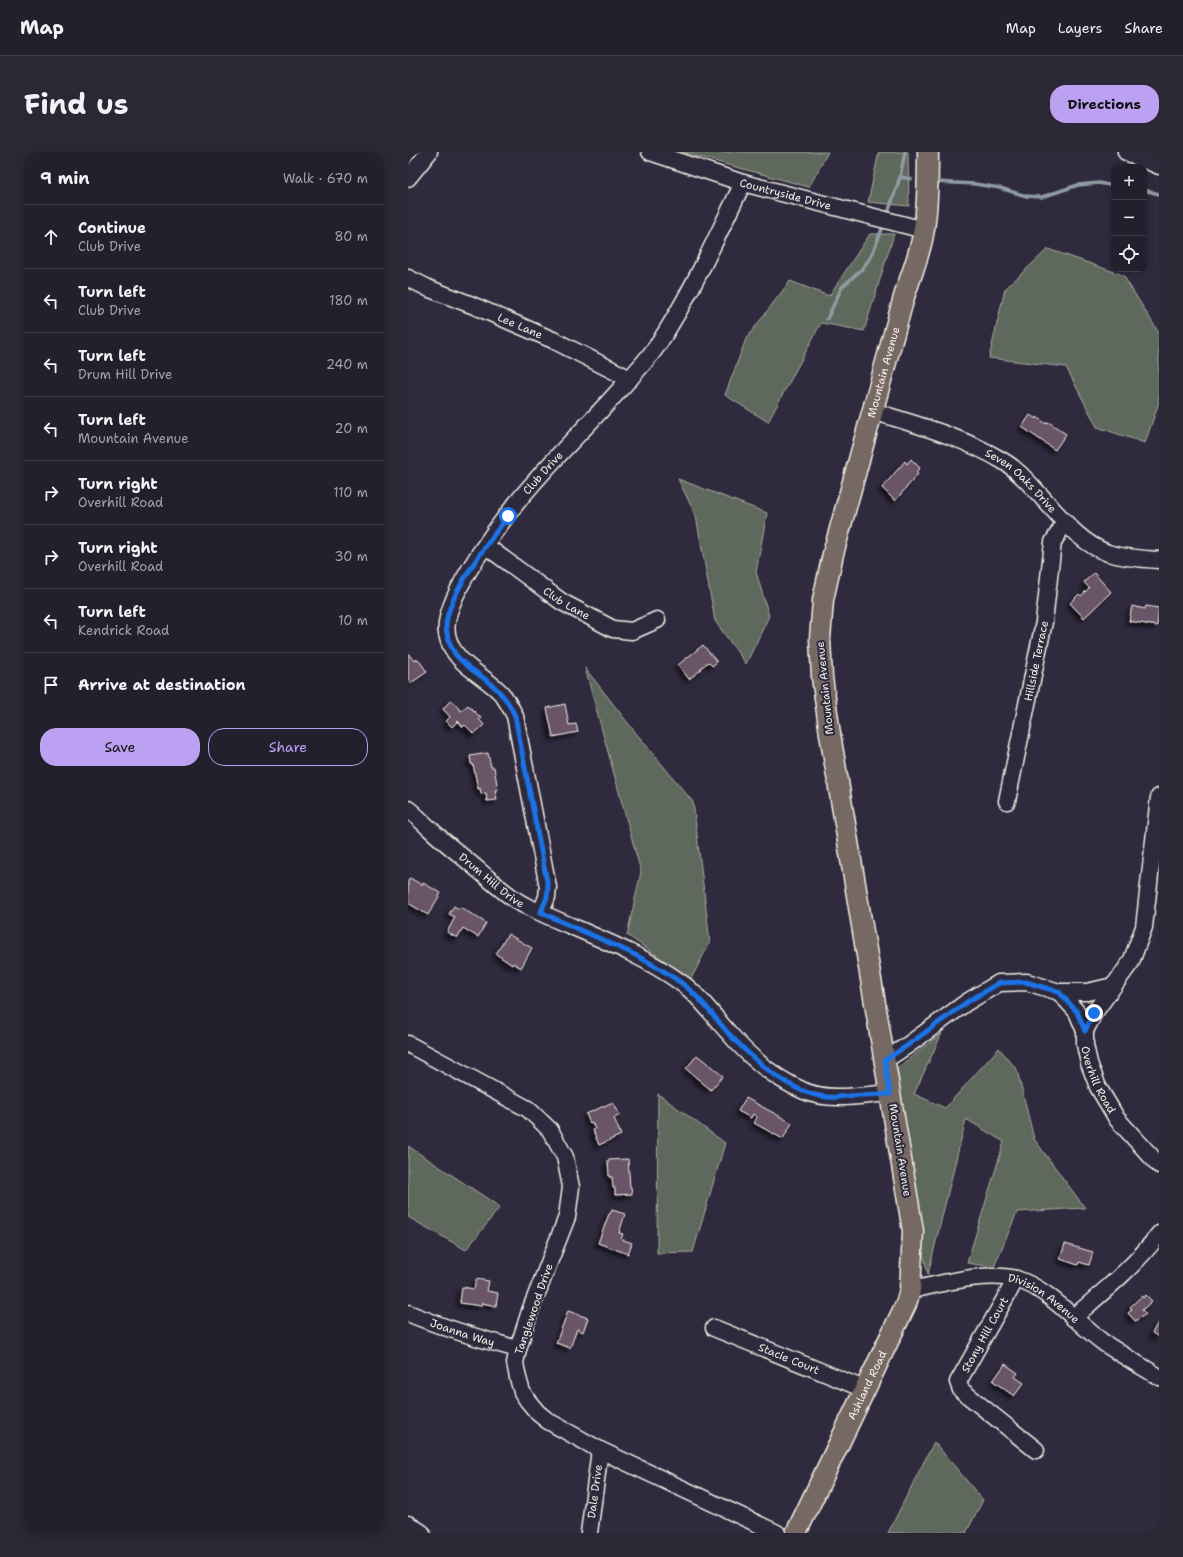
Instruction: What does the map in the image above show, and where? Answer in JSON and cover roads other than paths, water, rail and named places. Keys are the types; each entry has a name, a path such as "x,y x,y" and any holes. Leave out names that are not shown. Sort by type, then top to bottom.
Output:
{"main road":[{"name":"Mountain Avenue","path":"913,1231 830,734 822,677 820,639 823,600 833,554 924,230 928,195 928,152"},
{"name":"Ashland Road","path":"796,1533 906,1304 910,1290 913,1231"}],"street":[{"path":"408,178 428,152"},
{"name":"Countryside Drive","path":"650,152 742,183 924,230"},
{"path":"1126,152 1159,166"},
{"name":"Club Drive","path":"541,912 547,897 548,887 515,716 502,694 465,664 456,654 447,634 446,623 457,593 467,574 486,546 536,481 592,422 656,347 699,272 742,183"},
{"name":"Lee Lane","path":"408,278 430,289 472,305 553,340 630,379"},
{"name":"Seven Oaks Drive","path":"872,411 957,438 1004,461 1016,470 1065,522 1091,544 1107,552 1133,559 1159,560"},
{"name":"Hillside Terrace","path":"1007,801 1044,622 1053,542 1065,522"},
{"name":"Club Lane","path":"486,546 562,602 613,630 632,631 657,620"},
{"path":"1085,1031 1094,1013 1131,962 1144,927 1159,797"},
{"name":"Drum Hill Drive","path":"408,809 503,891 523,904 570,926 624,948 653,964 684,984 700,998 728,1033 755,1060 777,1077 804,1091 826,1097 890,1094"},
{"path":"885,1060 914,1041 967,1002 999,983 1026,982 1059,992 1087,992 1113,986"},
{"name":"Overhill Road","path":"1059,992 1077,1012 1085,1031 1085,1045 1089,1062 1098,1087 1117,1119 1159,1165"},
{"name":"Tanglewood Drive","path":"408,1044 528,1109 550,1130 565,1157 571,1187 567,1217 530,1311 515,1363 522,1392 528,1401 538,1413 548,1421 600,1450 777,1533"},
{"path":"1072,1318 1124,1274 1146,1252 1159,1234"},
{"name":"Division Avenue","path":"910,1290 964,1279 983,1277 1016,1279 1035,1288 1055,1301 1072,1318 1104,1343 1159,1377"},
{"name":"Stony Hill Court","path":"1016,1279 958,1382 961,1390 1036,1450"},
{"name":"Joanna Way","path":"408,1313 433,1324 518,1349"},
{"name":"Stacie Court","path":"714,1328 864,1390"},
{"name":"Dale Drive","path":"589,1533 600,1450"},
{"path":"408,1524 422,1533"}],"waterway":[{"path":"887,216 900,177 905,152"},
{"path":"900,177 911,179"},
{"path":"935,182 975,184 1000,188 1026,196 1042,197 1078,185 1099,183 1111,185"},
{"path":"1147,191 1159,194"},
{"path":"827,319 842,287 861,270 871,257 884,224"}]}
